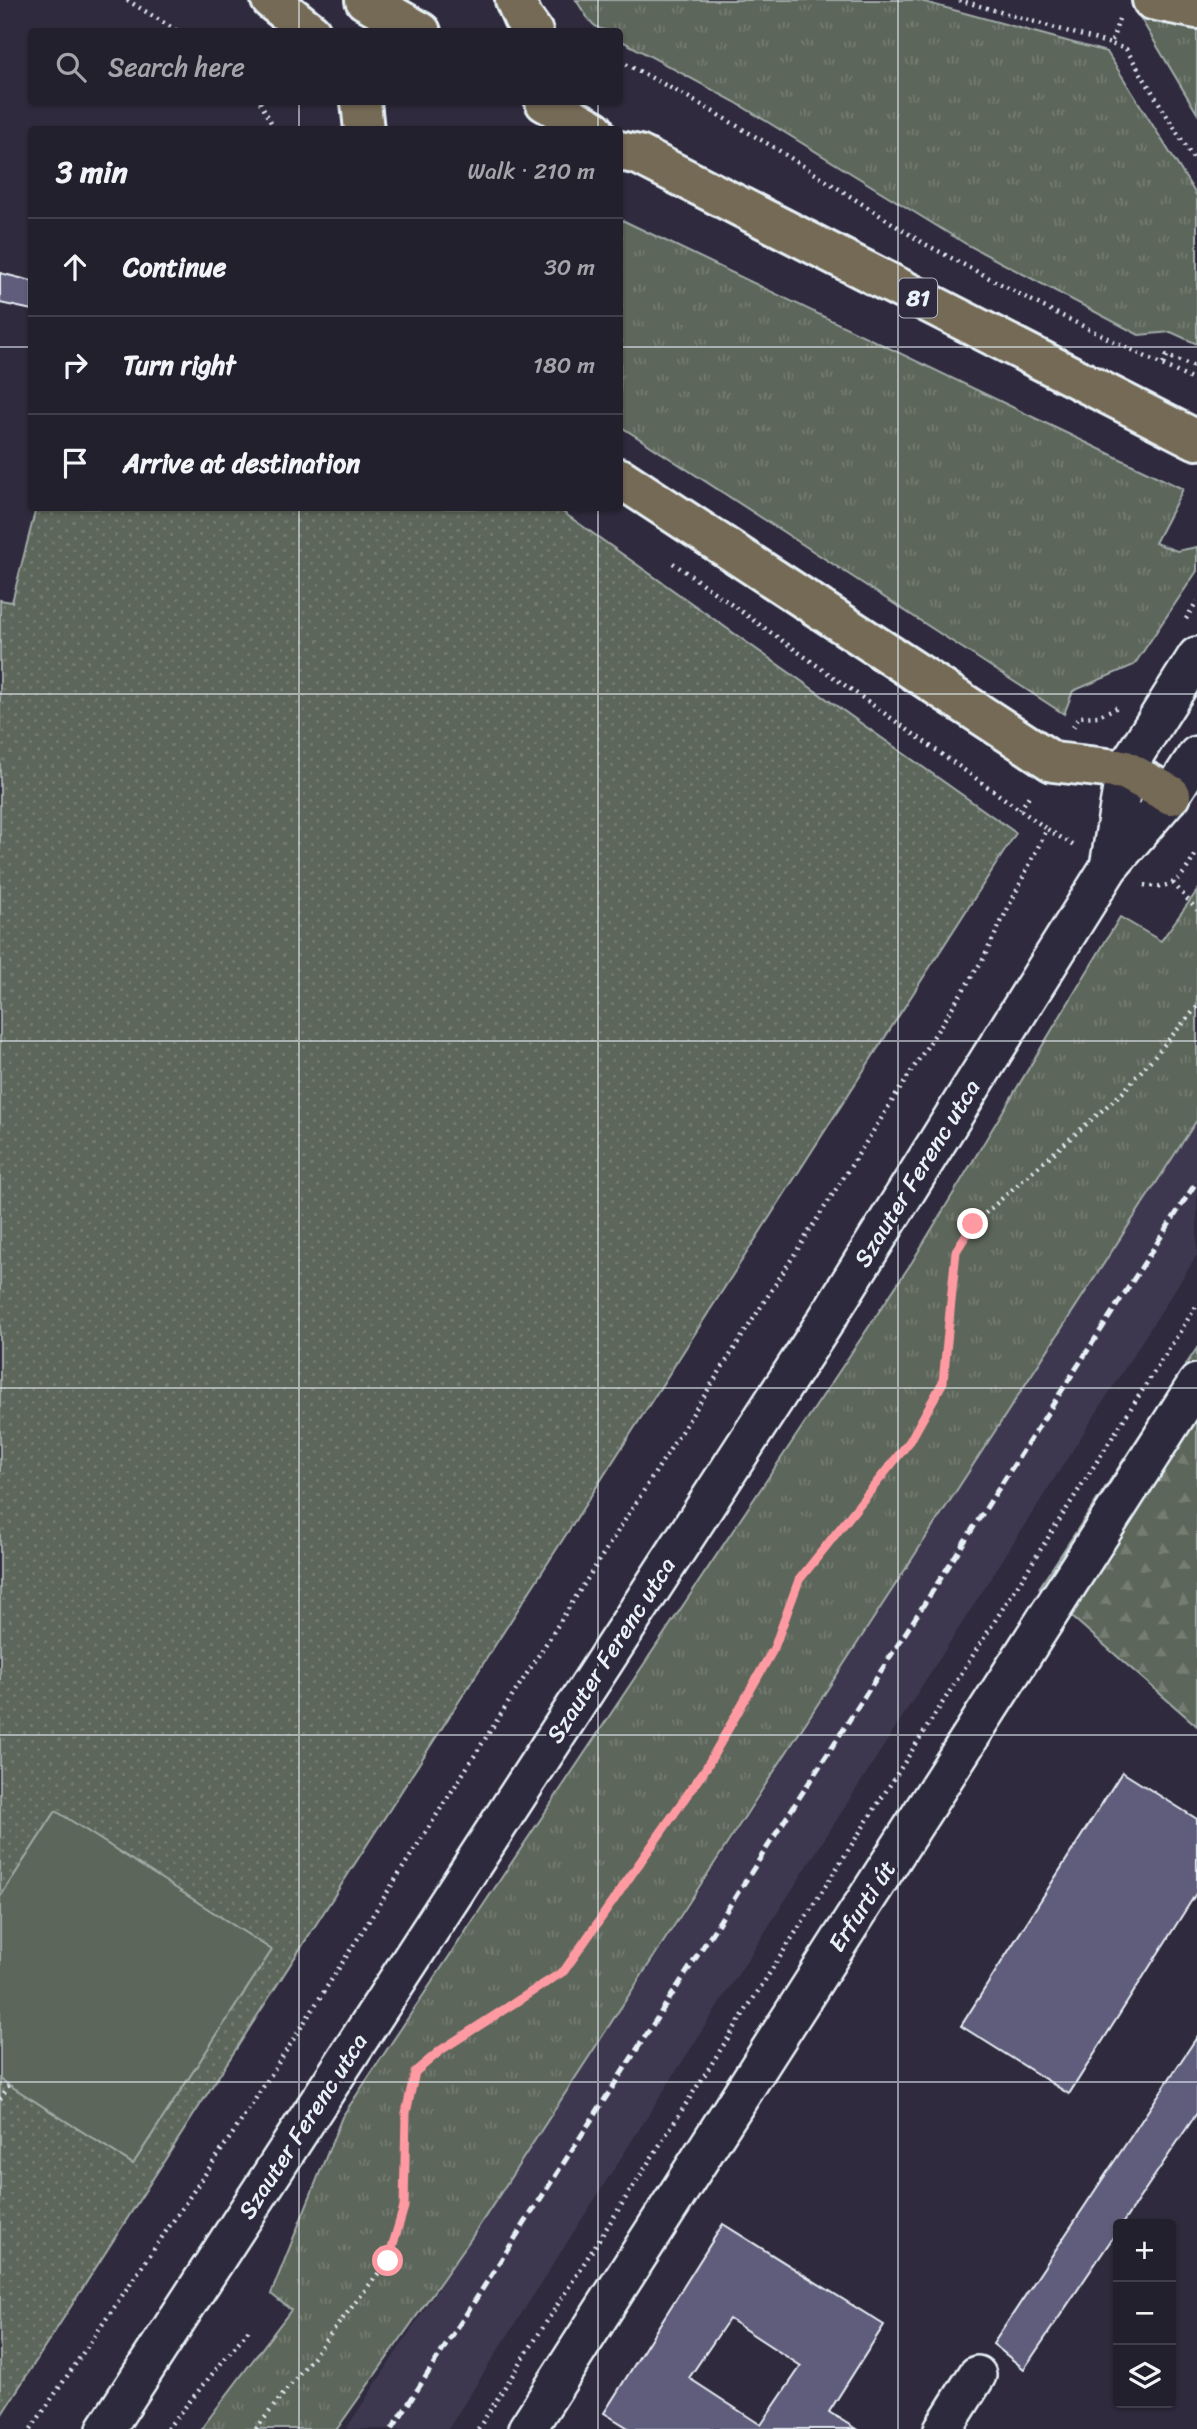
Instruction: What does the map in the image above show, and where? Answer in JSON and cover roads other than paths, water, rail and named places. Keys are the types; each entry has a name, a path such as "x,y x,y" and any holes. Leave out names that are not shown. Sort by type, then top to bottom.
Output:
{"main road":[{"path":"271,0 305,28"},
{"path":"365,0 414,28"},
{"path":"515,0 530,28"},
{"path":"1137,6 1197,9"},
{"path":"361,105 364,126"},
{"path":"550,105 587,126"},
{"path":"594,105 611,126"},
{"name":"81","path":"623,142 1197,440"},
{"path":"623,480 1052,762 1125,770 1171,795"}],"street":[{"name":"Szauter Ferenc utca","path":"1109,866 1125,770 1190,640"},
{"name":"Szauter Ferenc utca","path":"106,2429 823,1325 1109,866 1171,795 1197,755"},
{"name":"Erfurti út","path":"527,2429 1197,1383"},
{"path":"943,2429 977,2375"}],"railway":[{"path":"392,2429 1197,1181"}]}
